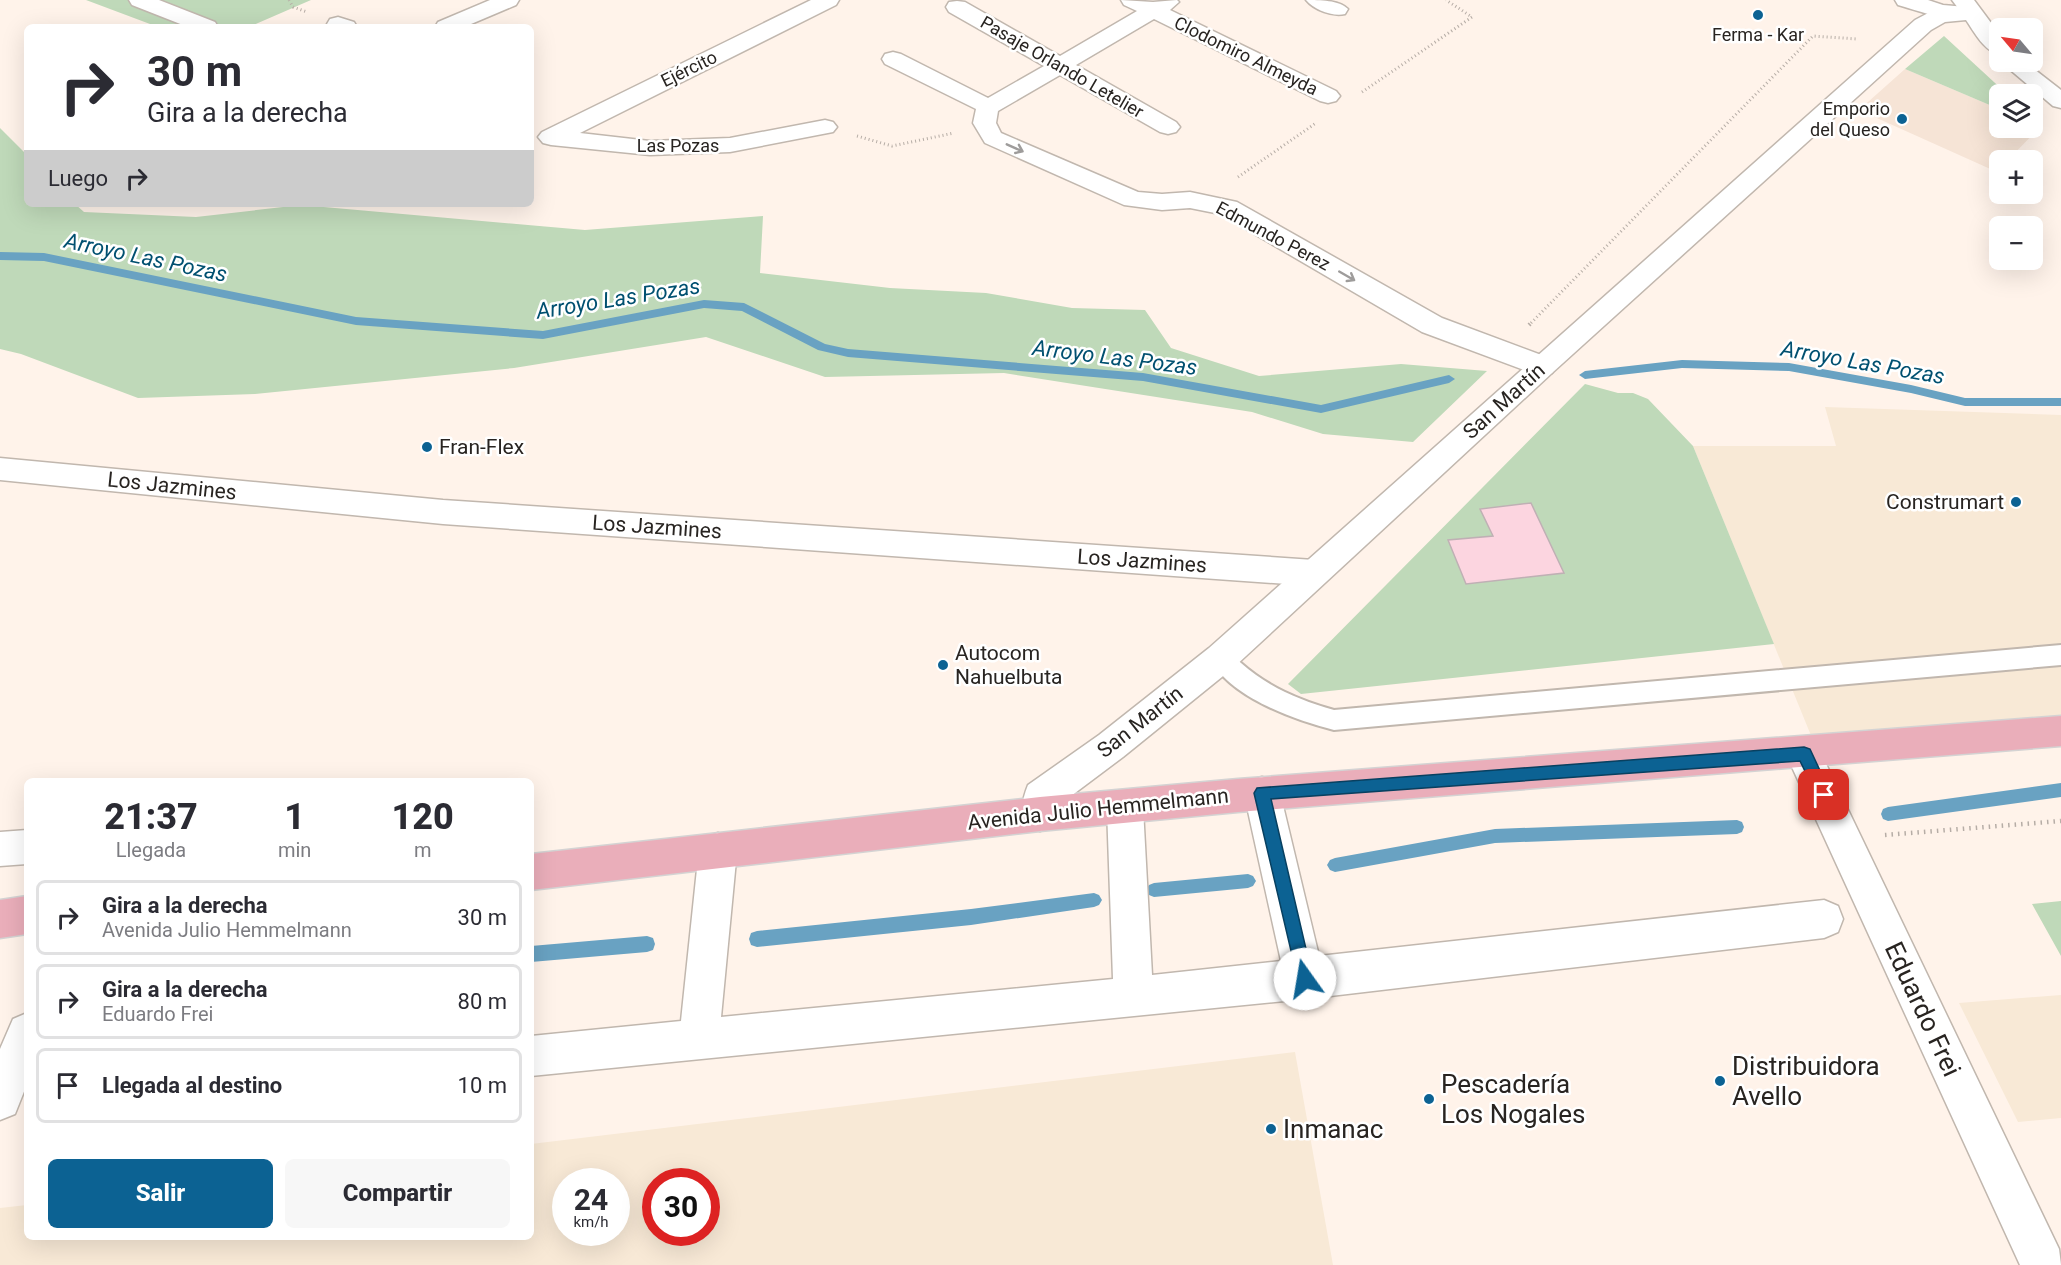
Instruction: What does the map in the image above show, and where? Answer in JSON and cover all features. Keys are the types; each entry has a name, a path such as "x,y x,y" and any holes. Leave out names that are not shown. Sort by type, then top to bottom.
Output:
{"highway":[{"name":"Avenida Julio Hemmelmann","path":"534,872 1040,814 1125,808 1262,793 1804,754 2061,731"},
{"path":"0,919 24,915"}],"street":[{"path":"140,0 200,24"},
{"path":"453,24 508,0"},
{"name":"Ejército","path":"541,135 828,0"},
{"name":"Clodomiro Almeyda","path":"1132,0 1162,5 1328,96"},
{"path":"1317,0 1337,9"},
{"path":"1906,0 1941,11 1967,7 1989,34"},
{"path":"986,117 1060,65 1162,5"},
{"name":"San Martín","path":"1040,814 1041,797 1111,746 1221,658 1542,366 1923,25 1940,16 1967,7"},
{"name":"Pasaje Orlando Letelier","path":"957,8 1168,128"},
{"name":"Edmundo Perez","path":"893,59 986,117 993,138 1119,194 1148,201 1203,201 1228,208 1432,325 1542,366"},
{"path":"2025,72 2061,101"},
{"name":"Las Pozas","path":"541,135 650,148 730,145 825,127"},
{"name":"Los Jazmines","path":"0,469 443,512 1314,573"},
{"name":"Eduardo Frei","path":"1804,754 2043,1265"},
{"path":"1262,793 1305,979"},
{"path":"1125,808 1133,997"},
{"path":"0,849 24,847"},
{"path":"699,1039 718,850"},
{"path":"534,1056 1305,979 1824,919"},
{"path":"0,1099 24,1040"}],"lane":[{"path":"1221,658 1236,673 1272,699 1302,712 1334,720 2061,655"}],"path":[{"path":"1503,351 1813,36 1863,40"},
{"path":"825,127 892,146 986,117"},
{"path":"1844,839 2061,821"}],"shaded area":[{"path":"1905,69 1989,105 1989,138 2029,138 2018,150 1989,150 1989,168 1859,110"},
{"path":"1825,407 2061,415 2061,715 1812,738 1693,446 1836,446"},
{"path":"2061,995 2061,1118 2018,1122 1959,1003"},
{"path":"1295,1052 1333,1265 0,1265 0,1208 24,1205 24,1240 534,1240 534,1144"}],"green space":[{"path":"86,0 311,0 256,24 150,24"},
{"path":"1944,36 1996,84 1989,84 1989,105 1905,69"},
{"path":"0,128 24,152 24,207 78,207 84,212 196,217 284,207 324,207 585,230 763,216 760,273 890,288 986,293 1072,308 1145,310 1171,348 1259,376 1401,364 1487,371 1413,442 1323,434 1252,412 1004,373 825,377 706,337 514,368 255,394 138,398 21,354 0,349"},
{"path":"1585,384 1618,393 1633,393 1648,399 1693,446 1774,644 1301,694 1288,684"},
{"path":"2061,901 2061,956 2032,904"}],"building":[{"path":"1531,503 1564,573 1466,584 1448,540 1493,536 1480,509"}],"waterway":[{"name":"Arroyo Las Pozas","path":"0,256 44,257 356,321 543,335 704,304 744,307 822,347 848,353 1143,377 1321,409 1449,379"},
{"name":"Arroyo Las Pozas","path":"1585,375 1682,364 1789,367 1911,389 1965,402 2061,402"},
{"path":"1888,814 2061,790"},
{"path":"1335,865 1495,836 1737,827"},
{"path":"1154,890 1248,881"},
{"path":"757,939 971,917 1094,900"},
{"path":"534,954 647,944"}],"place":[{"name":"Ferma - Kar","path":"1758,15"},
{"name":"Emporio del Queso","path":"1902,119"},
{"name":"Fran-Flex","path":"427,447"},
{"name":"Construmart","path":"2016,502"},
{"name":"Autocom Nahuelbuta","path":"943,665"},
{"name":"Distribuidora Avello","path":"1720,1081"},
{"name":"Pescadería Los Nogales","path":"1429,1099"},
{"name":"Inmanac","path":"1271,1129"}],"route":[{"path":"1305,979 1262,793 1804,754 1824,795"}]}
